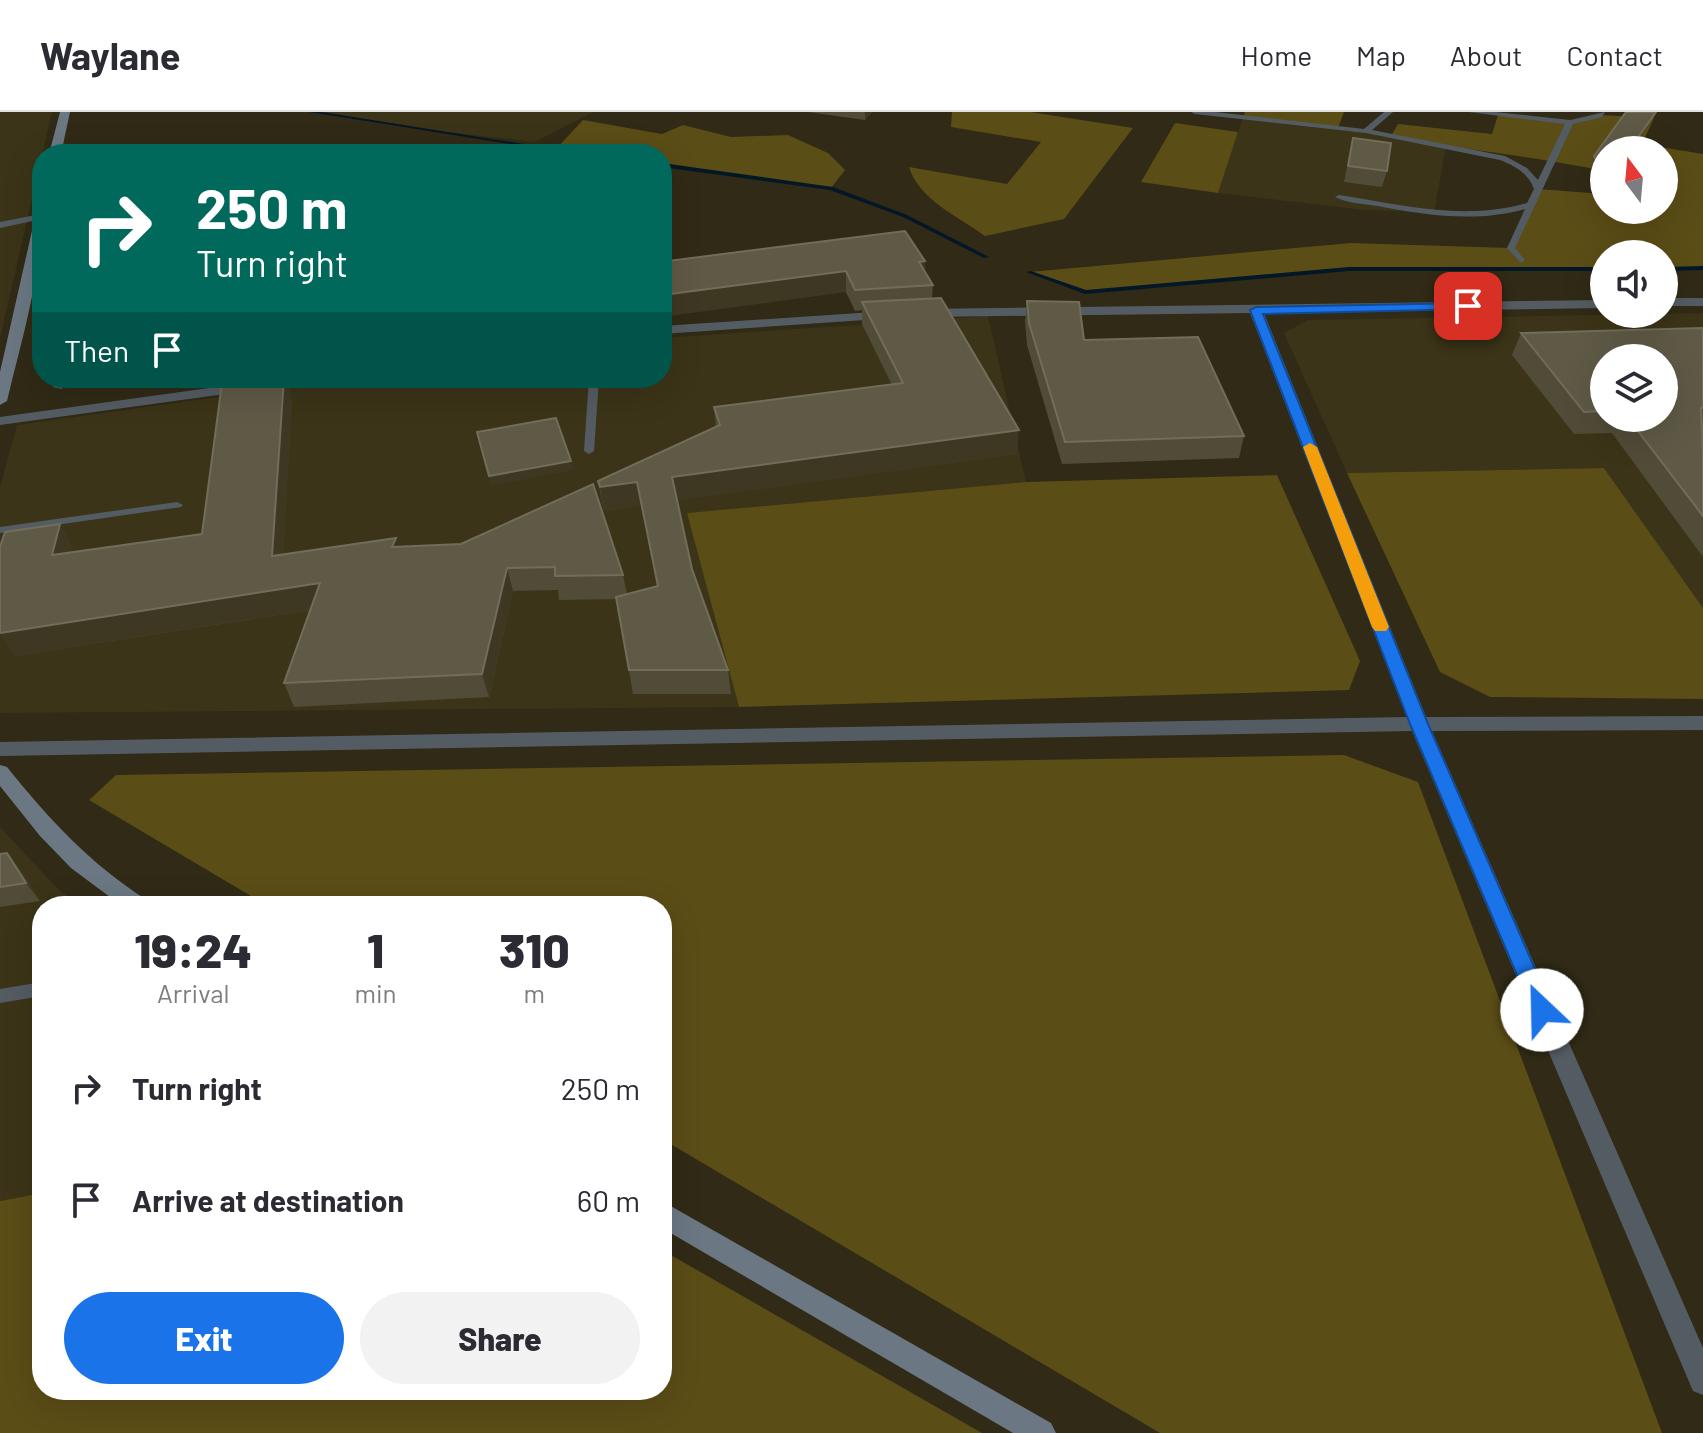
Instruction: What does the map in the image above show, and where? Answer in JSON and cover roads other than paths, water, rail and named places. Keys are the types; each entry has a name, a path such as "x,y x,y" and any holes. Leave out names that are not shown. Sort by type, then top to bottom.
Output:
{"street":[{"path":"57,144 65,112"},
{"path":"0,401 32,300"},
{"path":"1678,302 1703,302"},
{"path":"672,329 934,313 1590,304"},
{"path":"1256,310 1419,724 1703,1381"},
{"path":"0,421 240,388"},
{"path":"0,749 1419,724 1703,723"},
{"path":"0,772 52,839 98,881 123,896"},
{"path":"672,1220 1041,1433"}],"lane":[{"path":"1195,112 1366,131 1502,158 1529,172 1538,189"},
{"path":"1366,131 1389,112"},
{"path":"1473,112 1570,122 1601,112"},
{"path":"1521,260 1511,248 1570,122"},
{"path":"1339,197 1434,212 1497,213 1531,205"},
{"path":"0,225 32,217"},
{"path":"589,451 593,388"},
{"path":"0,530 177,505"},
{"path":"0,996 32,991"}],"waterway":[{"path":"312,112 518,144"},
{"path":"672,166 831,188 905,216 986,257"},
{"path":"1678,269 1703,268"},
{"path":"1029,272 1085,292 1349,269 1590,269"}]}
